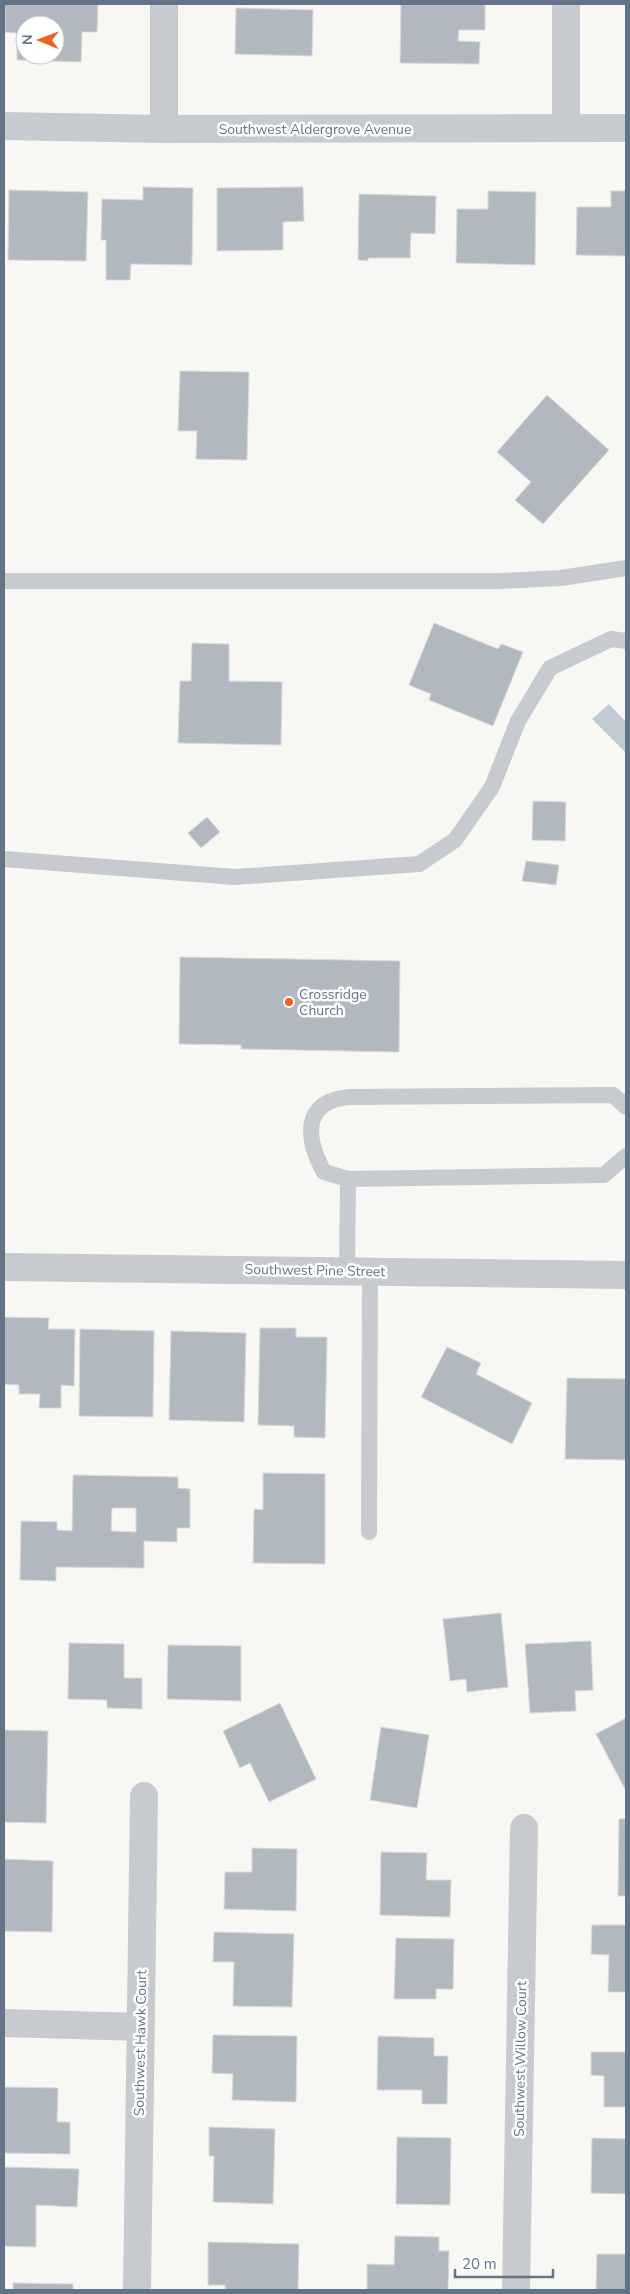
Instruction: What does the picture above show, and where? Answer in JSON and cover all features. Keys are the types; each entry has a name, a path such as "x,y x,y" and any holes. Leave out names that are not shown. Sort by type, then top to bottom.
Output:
{"street":[{"path":"164,4 164,129"},
{"path":"566,4 566,128"},
{"name":"Southwest Aldergrove Avenue","path":"4,126 164,129 626,128"},
{"name":"Southwest Pine Street","path":"4,1267 626,1276"},
{"name":"Southwest Hawk Court","path":"136,2290 144,1796"},
{"name":"Southwest Willow Court","path":"516,2290 524,1828"},
{"path":"4,2023 140,2026"}],"lane":[{"path":"4,581 502,581 561,578 626,568"},
{"path":"4,859 235,878 419,864 455,840 492,787 518,721 550,668 612,639 626,641"},
{"path":"626,1107 613,1095 332,1098 316,1112 310,1131 313,1152 324,1172 348,1178 604,1175 626,1156"},
{"path":"348,1178 359,1271 369,1532"}],"shaded area":[{"path":"609,704 626,722 626,753 592,719"}],"building":[{"path":"5,4 98,4 97,32 82,32 81,62 65,62 65,15 15,15 15,33 5,32"},
{"path":"401,4 485,4 485,30 459,30 458,41 480,42 479,64 400,63"},
{"path":"236,8 313,10 312,56 235,54"},
{"path":"143,187 193,188 192,265 131,264 130,280 106,280 106,240 101,240 102,199 143,200"},
{"path":"303,187 304,221 283,222 283,250 217,251 217,188"},
{"path":"9,190 88,192 86,261 8,260"},
{"path":"488,191 536,192 535,265 456,263 457,209 488,209"},
{"path":"611,191 626,191 626,256 576,255 577,207 611,207"},
{"path":"359,194 436,196 435,234 411,233 410,258 368,258 368,261 358,260"},
{"path":"180,371 249,372 247,460 196,459 197,431 178,431"},
{"path":"547,395 609,450 543,524 515,500 531,482 497,452"},
{"path":"434,623 498,649 501,644 523,652 493,726 429,700 431,694 409,685"},
{"path":"192,643 229,644 229,681 282,682 281,745 178,743 180,681 191,681"},
{"path":"533,801 566,802 565,841 532,840"},
{"path":"207,817 220,832 201,848 188,833"},
{"path":"526,861 559,865 556,885 522,881"},
{"name":"Crossridge Church","path":"180,957 400,961 399,1052 241,1049 241,1045 179,1044"},
{"path":"4,1317 49,1318 48,1329 75,1329 74,1386 61,1385 61,1408 39,1408 40,1394 19,1394 19,1385 4,1384"},
{"path":"260,1328 296,1328 296,1337 327,1337 325,1438 294,1437 294,1426 258,1425"},
{"path":"80,1329 154,1331 153,1417 79,1416"},
{"path":"171,1331 246,1333 244,1422 169,1420"},
{"path":"447,1347 481,1363 476,1374 532,1403 512,1444 421,1397"},
{"path":"567,1378 626,1379 626,1460 565,1459"},
{"path":"263,1473 325,1474 325,1564 253,1563 254,1509 263,1510"},
{"path":"73,1475 178,1477 178,1488 190,1489 190,1528 177,1528 177,1542 144,1541 144,1568 56,1567 56,1581 20,1580 21,1521 57,1522 57,1530 72,1531","holes":["112,1508 136,1508 136,1532 111,1531"]},
{"path":"501,1613 508,1687 467,1692 466,1679 450,1681 443,1619"},
{"path":"591,1641 593,1690 575,1691 576,1711 530,1713 525,1644"},
{"path":"69,1643 124,1644 124,1678 142,1678 142,1709 107,1708 107,1700 68,1699"},
{"path":"168,1645 241,1646 241,1701 167,1699"},
{"path":"280,1703 316,1779 269,1802 250,1763 240,1768 223,1731"},
{"path":"626,1718 626,1791 596,1734"},
{"path":"381,1727 429,1735 417,1808 370,1800"},
{"path":"4,1730 48,1731 46,1823 4,1822"},
{"path":"619,1819 626,1819 626,1896 618,1896"},
{"path":"252,1848 297,1849 296,1911 224,1909 225,1872 252,1872"},
{"path":"381,1852 427,1853 426,1880 451,1880 450,1917 380,1915"},
{"path":"4,1859 53,1861 52,1932 4,1931"},
{"path":"592,1925 626,1925 626,1992 608,1992 609,1955 591,1954"},
{"path":"214,1932 294,1934 292,2007 233,2006 234,1962 213,1962"},
{"path":"396,1938 454,1939 453,1989 436,1989 436,1999 394,1999"},
{"path":"213,2035 297,2036 296,2102 232,2100 233,2074 212,2073"},
{"path":"378,2036 434,2038 434,2056 448,2056 447,2104 422,2104 422,2090 377,2090"},
{"path":"591,2052 626,2052 626,2107 604,2107 604,2076 591,2075"},
{"path":"4,2087 58,2088 57,2122 70,2122 70,2154 4,2153"},
{"path":"209,2127 275,2129 273,2204 213,2202 214,2156 209,2156"},
{"path":"397,2137 451,2138 450,2205 396,2204"},
{"path":"592,2138 626,2139 626,2194 591,2193"},
{"path":"4,2167 79,2169 77,2207 36,2205 36,2247 4,2246"},
{"path":"395,2236 439,2237 439,2251 449,2251 448,2290 367,2290 367,2264 394,2265"},
{"path":"208,2242 299,2244 298,2290 225,2290 225,2285 208,2285"},
{"path":"597,2254 626,2254 626,2290 596,2290"},
{"path":"13,2283 73,2284 73,2290 13,2290"}],"place":[{"name":"Crossridge Church","path":"289,1002"}]}
